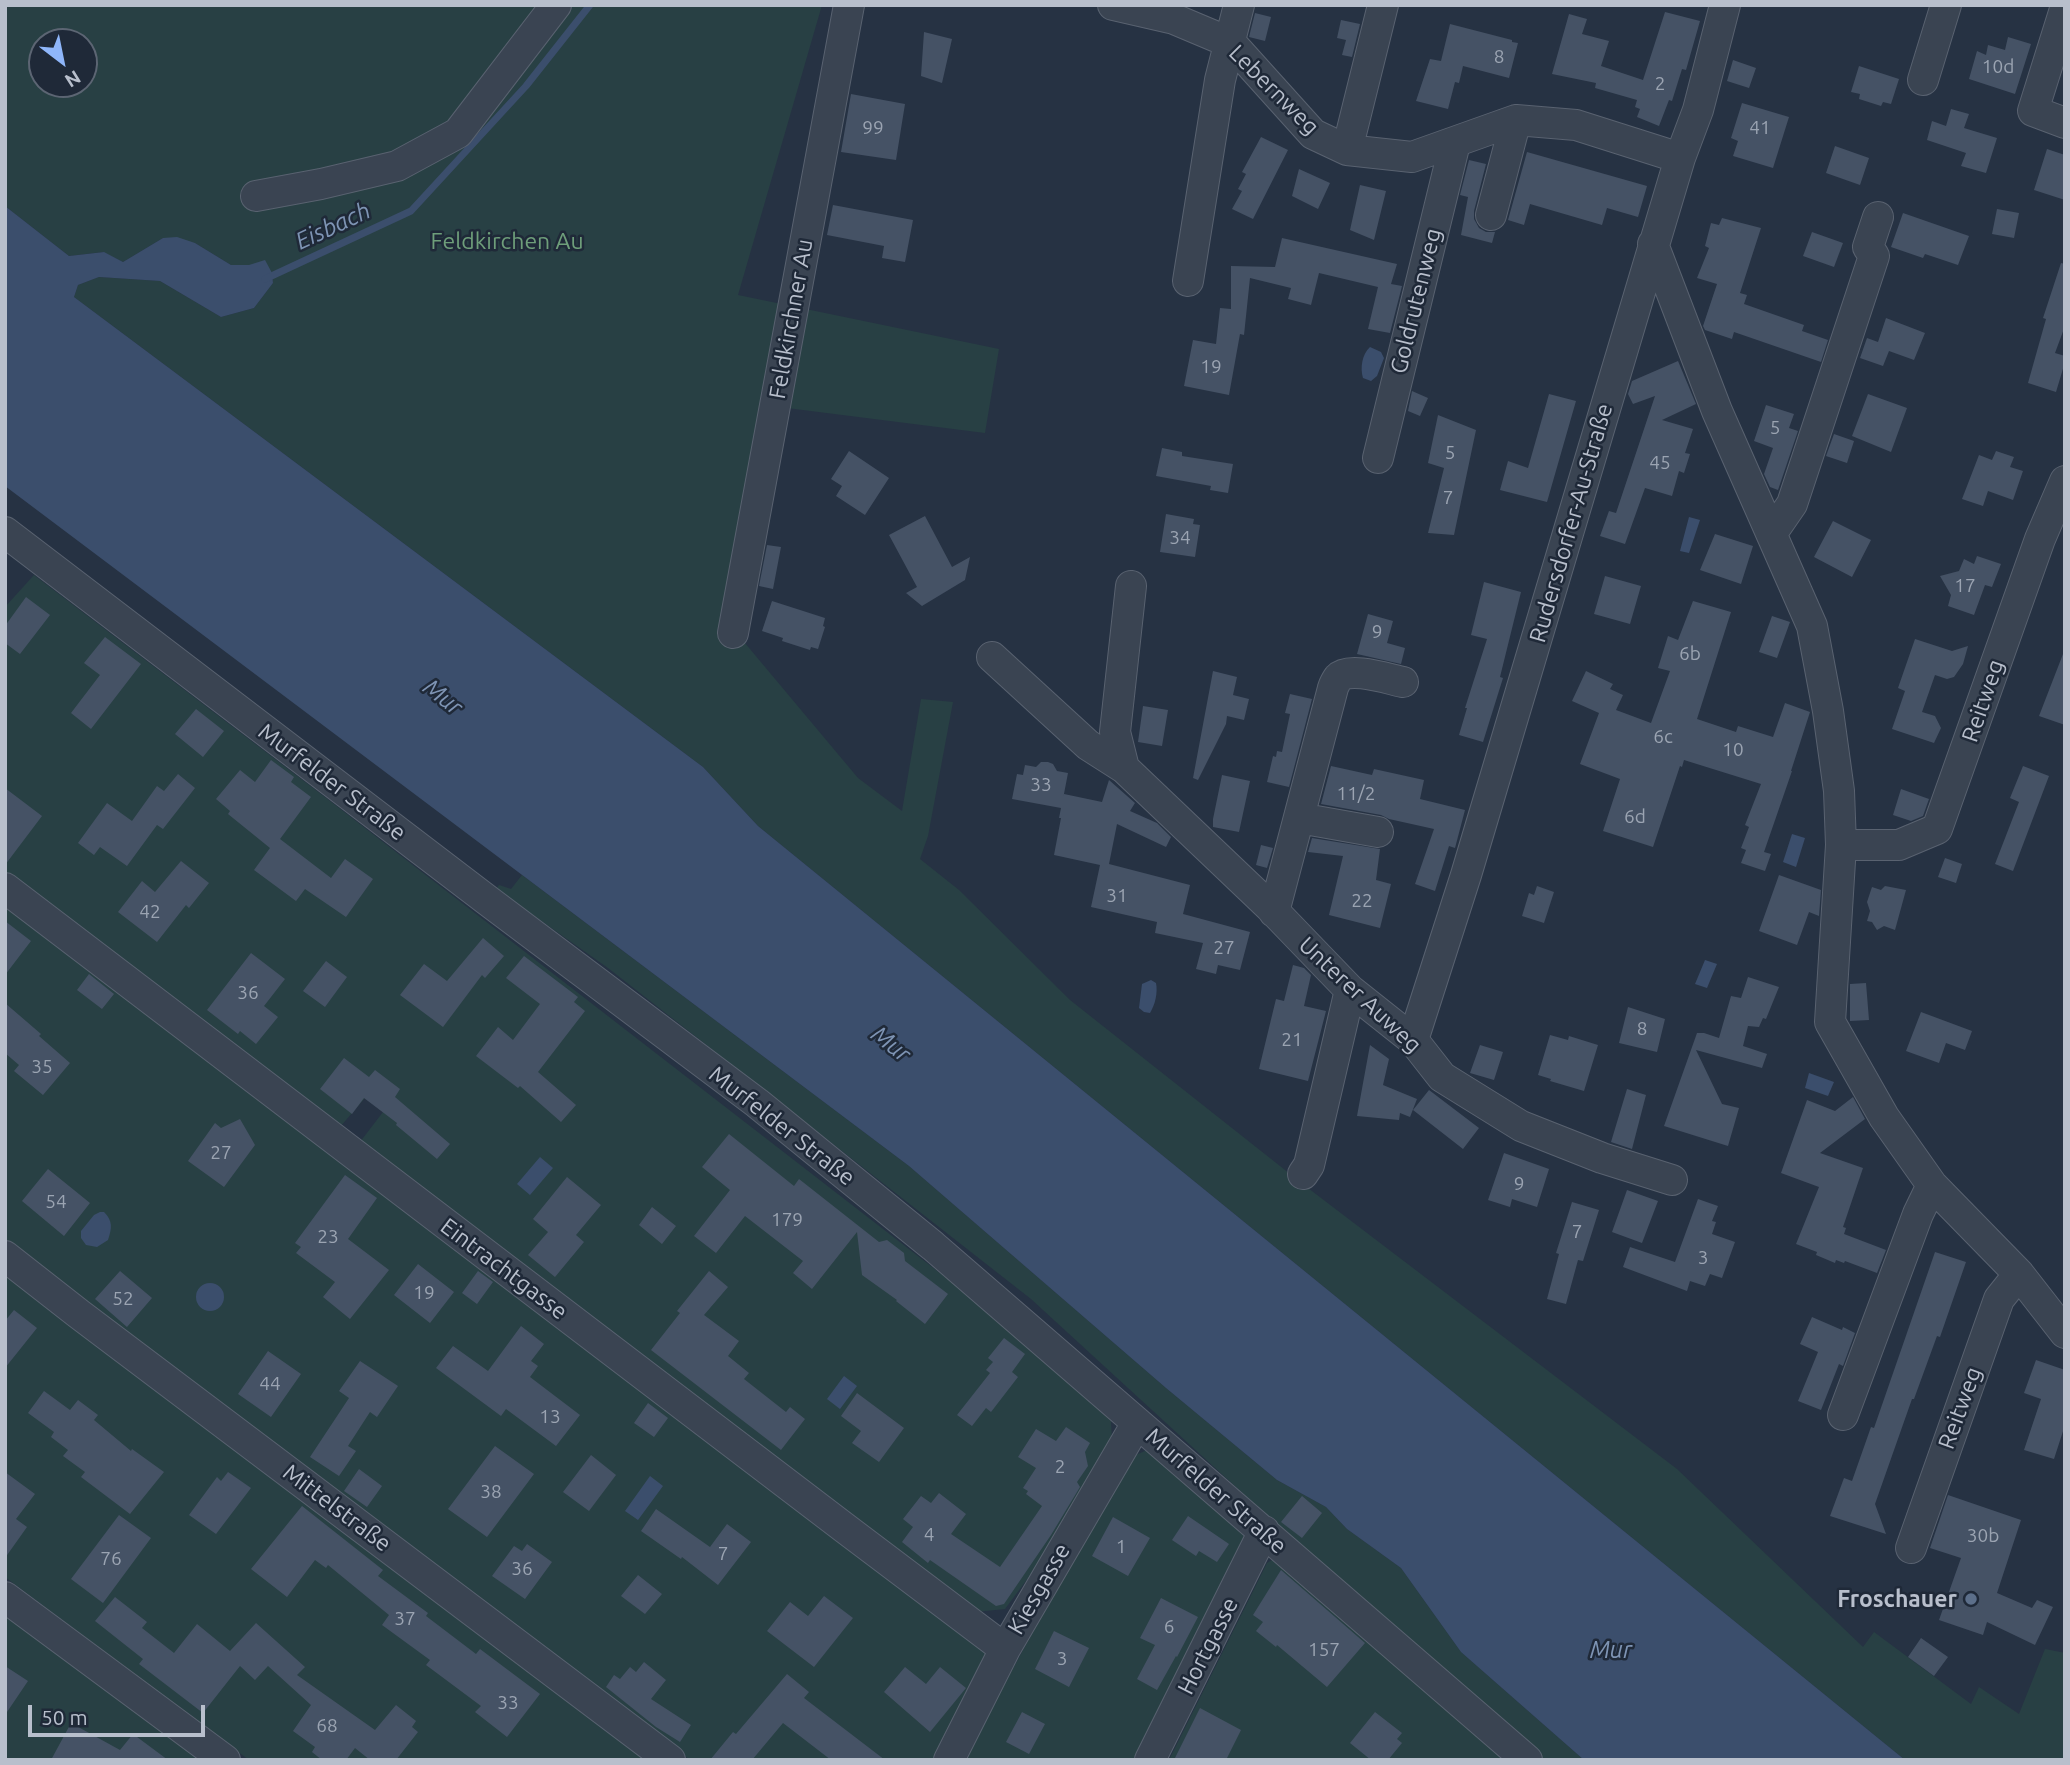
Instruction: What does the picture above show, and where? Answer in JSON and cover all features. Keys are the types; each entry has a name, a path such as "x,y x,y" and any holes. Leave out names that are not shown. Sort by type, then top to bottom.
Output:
{"street":[{"path":"257,196 397,166 458,133 556,5"},
{"name":"Feldkirchner Au","path":"733,633 849,5"},
{"name":"Lebernweg","path":"1113,5 1174,19 1231,43 1313,134 1347,150 1412,157 1516,120 1576,125 1680,158"},
{"path":"1188,281 1220,80 1239,5"},
{"path":"1347,150 1383,5"},
{"name":"Rudersdorfer-Au-Straße","path":"1413,1040 1466,875 1653,244 1698,110 1725,5"},
{"path":"1923,80 1946,5"},
{"path":"2065,9 2033,111 2065,122"},
{"path":"1491,215 1516,120"},
{"name":"Goldrutenweg","path":"1378,458 1455,143"},
{"path":"1772,533 1792,504 1874,256 1868,247 1878,217"},
{"path":"1653,244 1717,411 1812,626 1839,791 1841,845 1830,1022 1884,1117 1932,1185 2019,1274 2065,1333"},
{"name":"Reitweg","path":"1841,845 1899,845 1937,829 2040,539 2065,481"},
{"name":"Murfelder Straße","path":"5,532 757,1103 933,1246 1527,1760"},
{"path":"1124,768 1115,732 1131,586"},
{"name":"Unterer Auweg","path":"992,657 1088,745 1124,768 1274,912 1350,990 1413,1040 1442,1077 1521,1126 1602,1158 1672,1180"},
{"path":"1274,912 1337,679 1346,673 1360,673 1403,682"},
{"path":"1299,818 1378,832"},
{"name":"Eintrachtgasse","path":"5,888 1005,1648"},
{"path":"1303,1174 1309,1165 1350,990"},
{"path":"1843,1415 1918,1214 1932,1185"},
{"name":"Mittelstraße","path":"5,1256 670,1760"},
{"name":"Reitweg","path":"1911,1548 1999,1299 2019,1274"},
{"name":"Kiesgasse","path":"949,1760 1005,1648 1137,1423"},
{"name":"Hortgasse","path":"1150,1760 1265,1531"},
{"path":"5,1597 225,1760"}],"green space":[{"name":"Feldkirchen Au","path":"5,5 822,5 738,295 999,349 985,433 787,408 724,618 858,778 902,811 921,699 953,702 928,836 920,859 959,890 1070,1000 1304,1185 1677,1469 1863,1647 1874,1632 1971,1704 1979,1687 2019,1714 2045,1649 2065,1653 2065,1760 1905,1760 758,826 703,767 74,297 78,285 99,277 160,281 221,317 254,308 273,283 272,273 249,265 231,265 195,243 163,238 123,262 103,252 69,256 5,206"},
{"path":"34,575 989,1311 1111,1421 1112,1442 1069,1523 1005,1609 976,1612 360,1142 383,1112 365,1098 340,1127 5,871 5,607"},
{"path":"522,875 909,1166 1277,1480 1326,1507 1347,1529 1401,1568 1461,1652 1584,1760 1540,1760 1274,1522 1031,1299 608,968 496,889 499,885 511,889"},
{"path":"5,900 988,1648 990,1664 937,1760 690,1760 5,1241"},
{"path":"5,1267 654,1760 249,1760 5,1577"},
{"path":"1150,1449 1244,1531 1242,1553 1139,1760 963,1760 1128,1458"},
{"path":"1277,1557 1486,1744 1509,1760 1169,1760 1267,1563"},
{"path":"5,1614 200,1760 5,1760"}],"water":[{"name":"Mur","path":"5,206 69,256 104,252 123,262 163,238 177,237 195,243 231,265 249,265 265,260 272,273 273,283 254,308 221,317 160,281 99,277 78,285 74,297 703,767 758,826 1905,1760 1584,1760 1461,1652 1401,1568 1347,1529 1326,1507 1277,1480 909,1166 5,486"},
{"path":"1370,347 1381,352 1384,358 1377,376 1371,381 1363,378 1362,370 1363,357"},
{"path":"1689,517 1700,520 1689,553 1680,551"},
{"path":"1792,834 1805,838 1796,867 1783,862"},
{"path":"1705,960 1717,964 1707,988 1695,984"},
{"path":"1151,980 1156,983 1157,991 1150,1013 1139,1008 1142,984"},
{"path":"1809,1073 1834,1082 1828,1096 1805,1088"},
{"path":"540,1157 553,1168 530,1195 517,1184"},
{"path":"100,1212 107,1215 110,1222 108,1240 97,1247 86,1245 81,1238 81,1231 94,1215"},
{"path":"210,1283 220,1287 224,1297 220,1307 210,1311 200,1307 196,1297 200,1287"},
{"path":"844,1376 857,1386 840,1409 827,1399"},
{"path":"650,1476 663,1486 638,1520 625,1511"}],"building":[{"path":"1665,12 1700,21 1686,70 1682,69 1672,101 1669,100 1659,126 1637,117 1640,109 1635,107 1637,100 1595,88 1596,83 1552,74 1569,14 1587,19 1582,34 1609,41 1601,66 1643,80"},
{"path":"1255,13 1271,17 1265,41 1249,37"},
{"path":"1341,20 1360,24 1352,57 1342,55 1346,40 1337,38"},
{"path":"1450,24 1518,43 1509,78 1463,66 1459,83 1455,82 1448,109 1416,101 1430,59 1441,61"},
{"path":"924,32 952,39 942,83 921,76"},
{"path":"2008,37 2031,44 2015,94 1969,79 1977,51 1986,55 1988,45 2005,50"},
{"path":"1733,60 1756,68 1749,88 1727,81"},
{"path":"1859,66 1899,79 1891,104 1883,102 1881,106 1859,99 1860,94 1851,92"},
{"path":"851,94 905,104 896,160 841,152"},
{"path":"1742,103 1789,117 1773,168 1733,156 1738,141 1731,138"},
{"path":"1951,109 1969,114 1964,128 1997,138 1986,173 1961,166 1966,153 1927,140 1932,121 1946,126"},
{"path":"1261,137 1288,150 1253,219 1232,209 1242,191 1238,189 1246,174 1242,172"},
{"path":"1835,146 1869,158 1860,185 1826,173"},
{"path":"2047,149 2065,155 2065,200 2034,190"},
{"path":"1527,152 1647,186 1638,217 1607,208 1602,225 1530,204 1524,225 1508,220"},
{"path":"1469,160 1486,164 1474,219 1479,228 1486,232 1495,232 1492,243 1461,235 1468,197 1460,195"},
{"path":"1299,169 1330,183 1318,209 1292,196"},
{"path":"1360,185 1386,191 1374,240 1350,230"},
{"path":"833,205 913,220 905,262 882,258 884,246 827,235"},
{"path":"1997,209 2019,213 2014,238 1992,234"},
{"path":"1903,213 1969,236 1958,265 1925,254 1923,258 1891,247"},
{"path":"1722,218 1761,228 1740,293 1747,295 1744,304 1804,325 1802,331 1828,340 1821,362 1734,332 1732,339 1705,330 1703,326 1717,284 1697,278 1709,248 1705,246 1711,223 1719,225"},
{"path":"1812,232 1843,243 1834,267 1803,256"},
{"path":"1282,238 1397,264 1391,284 1402,286 1390,333 1368,329 1378,287 1319,273 1311,305 1288,299 1291,288 1250,278 1244,335 1240,334 1229,395 1184,386 1193,340 1216,344 1220,308 1231,309 1231,266 1275,267"},
{"path":"2061,263 2065,264 2065,326 2055,353 2065,356 2065,362 2056,392 2028,383 2046,319 2043,318"},
{"path":"1886,318 1925,333 1914,360 1889,351 1883,366 1860,358 1867,338 1878,342"},
{"path":"1678,361 1696,404 1662,420 1693,429 1685,453 1690,454 1684,473 1679,471 1672,496 1645,488 1625,544 1600,536 1609,511 1616,513 1655,396 1633,404 1628,394 1632,381"},
{"path":"1412,391 1428,398 1420,416 1408,411"},
{"path":"1549,394 1576,401 1547,502 1500,490 1508,461 1528,468"},
{"path":"1868,394 1907,408 1891,452 1852,436"},
{"path":"1766,405 1794,414 1789,428 1798,431 1778,490 1770,487 1764,474 1773,448 1754,441"},
{"path":"1438,415 1476,430 1454,535 1428,533 1444,468 1428,463"},
{"path":"1834,434 1854,441 1847,463 1826,456"},
{"path":"1162,448 1182,452 1182,456 1233,464 1228,493 1210,490 1211,486 1156,476"},
{"path":"849,451 889,478 865,515 836,496 842,486 831,479"},
{"path":"1996,451 2014,457 2010,467 2023,471 2013,500 1988,491 1983,506 1962,499 1979,455 1992,460"},
{"path":"1166,514 1194,519 1193,524 1200,525 1195,557 1160,552"},
{"path":"925,516 952,567 970,557 965,580 922,606 906,593 917,587 889,535"},
{"path":"1833,521 1871,540 1852,577 1814,557"},
{"path":"1715,534 1753,546 1741,584 1700,570"},
{"path":"767,545 781,547 773,589 759,586"},
{"path":"1977,556 2001,564 1992,587 1985,585 1974,615 1948,606 1951,595 1940,576 1959,571 1964,559 1974,564"},
{"path":"1605,576 1641,586 1630,624 1594,614"},
{"path":"1484,582 1521,592 1500,677 1503,678 1483,742 1459,735 1487,639 1471,635"},
{"path":"26,597 50,615 20,654 5,643 5,626"},
{"path":"772,601 825,618 818,649 811,647 810,650 782,641 783,638 762,631"},
{"path":"1693,601 1731,612 1697,719 1736,732 1738,726 1773,737 1785,703 1810,712 1764,852 1771,854 1765,871 1741,863 1746,850 1741,848 1749,827 1745,825 1761,784 1684,760 1653,847 1603,831 1620,779 1580,764 1599,713 1572,701 1586,671 1613,684 1610,689 1623,695 1616,710 1651,723 1670,671 1658,668 1668,636 1678,640"},
{"path":"1368,614 1393,621 1387,643 1405,648 1401,664 1357,654"},
{"path":"1772,616 1790,622 1777,658 1759,652"},
{"path":"105,637 141,664 91,729 71,713 100,675 84,663"},
{"path":"1915,639 1952,651 1968,646 1963,664 1954,677 1947,679 1935,675 1922,712 1935,716 1941,728 1934,743 1892,729 1905,691 1898,688"},
{"path":"2063,654 2065,655 2065,725 2039,716"},
{"path":"1213,671 1237,677 1233,695 1249,699 1244,720 1227,716 1226,724 1198,780 1193,778"},
{"path":"1290,694 1312,699 1289,787 1267,782 1273,756 1276,757 1277,751 1282,752 1290,714 1285,713"},
{"path":"1143,706 1168,710 1162,746 1138,742"},
{"path":"196,709 224,731 203,757 175,734"},
{"path":"271,760 294,777 291,782 311,797 280,839 331,878 345,859 373,879 346,917 305,889 296,901 254,870 270,848 228,814 230,811 216,799 240,770 255,782"},
{"path":"1041,762 1053,764 1057,771 1068,773 1063,799 1064,794 1102,802 1109,780 1135,803 1130,811 1157,823 1171,837 1166,847 1117,824 1109,864 1190,885 1183,914 1250,932 1240,970 1218,965 1216,974 1196,969 1203,943 1155,933 1157,922 1091,907 1100,865 1054,855 1061,808 1012,799 1017,774 1023,775 1025,765 1036,767"},
{"path":"1331,766 1372,775 1374,769 1424,780 1420,799 1465,810 1455,848 1449,846 1435,891 1415,884 1434,829 1381,815 1321,804"},
{"path":"2023,766 2049,776 2013,871 1995,864 2019,802 2010,798"},
{"path":"178,774 195,788 163,829 157,825 127,866 100,847 94,855 78,843 107,803 132,821 157,786 164,791"},
{"path":"1222,775 1250,781 1239,832 1213,827"},
{"path":"5,788 42,816 5,865"},
{"path":"1901,789 1929,799 1923,816 1911,821 1893,815"},
{"path":"1312,838 1380,849 1376,880 1391,884 1380,928 1329,915 1343,856 1308,852"},
{"path":"1261,845 1273,848 1267,868 1256,865"},
{"path":"1945,858 1962,864 1956,883 1938,877"},
{"path":"181,861 209,883 189,908 186,905 157,942 118,912 142,881 155,892"},
{"path":"1779,875 1821,890 1819,916 1809,912 1797,945 1759,931"},
{"path":"1537,886 1554,892 1544,923 1522,916 1529,893 1534,895"},
{"path":"1885,886 1906,890 1895,930 1884,926 1877,930 1872,922 1867,921 1870,911 1867,902 1872,887 1881,890"},
{"path":"5,921 31,941 5,975"},
{"path":"483,938 504,956 485,978 482,975 443,1027 400,995 424,964 447,981"},
{"path":"251,953 285,979 264,1006 278,1017 256,1044 207,1010"},
{"path":"524,956 578,997 574,1002 585,1011 538,1072 576,1105 561,1122 520,1086 518,1088 476,1056 498,1027 513,1040 540,1004 506,978"},
{"path":"326,961 347,977 325,1007 303,991"},
{"path":"1293,965 1304,968 1311,975 1304,1006 1326,1011 1308,1081 1259,1069 1276,999 1284,1001"},
{"path":"89,974 114,994 102,1009 77,990"},
{"path":"1748,977 1779,987 1766,1019 1763,1018 1759,1027 1748,1026 1743,1046 1767,1054 1762,1068 1696,1050 1722,1104 1739,1108 1728,1146 1664,1126 1697,1033 1719,1038 1731,996 1741,998"},
{"path":"1866,983 1869,1020 1850,1021 1850,984"},
{"path":"5,1003 70,1063 43,1095 14,1071 19,1065 5,1053"},
{"path":"1628,1007 1665,1019 1657,1052 1619,1043"},
{"path":"1921,1012 1972,1031 1965,1050 1946,1043 1939,1063 1906,1051"},
{"path":"1550,1035 1568,1040 1569,1036 1598,1045 1584,1091 1538,1075"},
{"path":"1370,1045 1389,1059 1383,1085 1417,1099 1410,1117 1400,1113 1399,1120 1357,1116"},
{"path":"1480,1045 1503,1052 1494,1080 1470,1073"},
{"path":"344,1058 369,1077 375,1070 400,1089 395,1097 450,1144 437,1159 364,1098 352,1114 320,1089"},
{"path":"1627,1089 1646,1095 1632,1149 1611,1142"},
{"path":"1429,1090 1479,1128 1463,1149 1413,1110"},
{"path":"1853,1097 1865,1119 1820,1153 1863,1168 1843,1227 1846,1228 1844,1234 1886,1250 1877,1273 1845,1261 1836,1260 1835,1263 1796,1244 1819,1187 1781,1173 1807,1100 1835,1111"},
{"path":"240,1119 255,1145 224,1187 188,1161 215,1123 221,1128"},
{"path":"729,1134 794,1186 799,1179 879,1242 887,1240 904,1253 905,1261 948,1294 925,1324 862,1275 857,1232 812,1289 793,1273 803,1261 745,1216 716,1253 694,1236 730,1190 702,1167"},
{"path":"1504,1153 1549,1169 1537,1207 1512,1199 1510,1207 1488,1200"},
{"path":"48,1169 90,1203 64,1236 22,1201"},
{"path":"345,1175 377,1198 348,1239 389,1270 350,1319 323,1297 335,1282 296,1253 301,1247 295,1243"},
{"path":"567,1177 601,1205 576,1235 584,1242 555,1277 528,1255 548,1232 533,1219"},
{"path":"1627,1190 1658,1201 1642,1243 1612,1232"},
{"path":"1698,1199 1718,1206 1712,1221 1716,1222 1712,1234 1735,1242 1722,1278 1710,1274 1705,1286 1690,1281 1687,1291 1623,1267 1630,1247 1675,1262"},
{"path":"1572,1202 1599,1210 1583,1261 1578,1260 1566,1304 1547,1299 1559,1254 1556,1253"},
{"path":"652,1207 676,1226 662,1244 639,1225"},
{"path":"1935,1252 1966,1262 1940,1337 1937,1336 1912,1399 1875,1504 1886,1534 1830,1516 1844,1478 1852,1481 1871,1427 1874,1428"},
{"path":"418,1264 454,1292 430,1323 394,1295"},
{"path":"120,1271 152,1298 127,1327 95,1299"},
{"path":"478,1271 493,1282 477,1304 462,1293"},
{"path":"709,1271 728,1287 704,1315 739,1341 728,1356 749,1373 744,1379 786,1412 790,1407 805,1419 781,1450 651,1350 680,1313 677,1311"},
{"path":"14,1310 37,1328 5,1368 5,1321"},
{"path":"1812,1317 1855,1333 1843,1366 1839,1364 1821,1410 1798,1401 1818,1352 1800,1344"},
{"path":"521,1326 544,1344 531,1361 538,1366 530,1377 580,1415 556,1446 506,1409 501,1416 436,1368 453,1346 488,1371"},
{"path":"1004,1338 1025,1354 1012,1372 1018,1377 991,1412 986,1408 972,1426 957,1415 990,1373 986,1370 993,1362 988,1358"},
{"path":"268,1351 301,1374 271,1417 238,1394"},
{"path":"2036,1360 2065,1370 2065,1425 2054,1459 2024,1450 2041,1399 2024,1393"},
{"path":"360,1361 398,1386 377,1417 370,1412 348,1446 356,1451 339,1476 310,1457 349,1398 339,1391"},
{"path":"44,1391 70,1410 78,1400 98,1415 94,1420 131,1451 132,1449 164,1472 130,1514 81,1477 85,1472 63,1456 68,1450 51,1437 54,1432 28,1413"},
{"path":"857,1393 904,1428 879,1462 852,1443 861,1431 841,1416"},
{"path":"648,1403 668,1418 654,1437 634,1423"},
{"path":"1066,1427 1090,1443 1085,1452 1088,1466 1077,1482 1080,1487 1051,1535 1004,1604 996,1606 930,1560 928,1563 902,1542 913,1527 903,1519 921,1496 931,1503 939,1493 966,1514 951,1534 1000,1567 1042,1506 1026,1494 1028,1491 1023,1488 1036,1468 1018,1457 1036,1429 1056,1441"},
{"path":"495,1446 534,1474 487,1537 448,1509"},
{"path":"591,1455 616,1475 589,1511 563,1492"},
{"path":"359,1469 382,1486 367,1507 344,1491"},
{"path":"5,1472 35,1494 16,1519 27,1527 5,1558"},
{"path":"228,1472 251,1488 216,1534 189,1515 217,1477 221,1481"},
{"path":"1948,1495 2021,1520 1997,1593 2032,1608 2037,1600 2053,1607 2035,1645 1987,1622 1983,1635 1939,1620 1961,1558 1930,1548"},
{"path":"1302,1496 1322,1513 1302,1538 1281,1522"},
{"path":"302,1506 383,1570 378,1576 428,1613 426,1616 476,1654 480,1649 540,1694 507,1737 475,1712 481,1706 426,1665 430,1660 382,1625 389,1615 328,1565 326,1568 315,1560 287,1597 251,1569"},
{"path":"656,1509 710,1547 727,1524 751,1542 718,1585 682,1557 681,1559 641,1531"},
{"path":"119,1515 151,1538 103,1603 71,1579"},
{"path":"1188,1516 1229,1544 1217,1562 1199,1551 1196,1556 1172,1540"},
{"path":"1113,1517 1150,1538 1128,1576 1092,1556"},
{"path":"527,1544 552,1562 525,1599 492,1576 514,1546 522,1551"},
{"path":"1281,1570 1365,1643 1327,1687 1256,1631 1263,1622 1253,1615"},
{"path":"638,1575 662,1594 645,1614 621,1596"},
{"path":"824,1596 853,1618 814,1667 767,1631 790,1602 808,1616"},
{"path":"115,1597 147,1622 142,1628 174,1653 197,1624 230,1651 256,1623 305,1667 297,1675 375,1730 396,1705 416,1721 412,1727 418,1732 396,1760 370,1760 355,1748 346,1760 322,1760 312,1752 315,1747 293,1731 311,1705 268,1666 255,1680 240,1666 203,1713 139,1664 143,1659 95,1621"},
{"path":"1161,1598 1198,1617 1157,1690 1137,1679 1155,1645 1140,1638"},
{"path":"1054,1631 1089,1648 1069,1687 1035,1669"},
{"path":"1921,1638 1948,1657 1934,1676 1908,1657"},
{"path":"644,1662 666,1680 651,1699 691,1725 680,1742 656,1727 606,1687 614,1675 620,1679 630,1667 636,1672"},
{"path":"5,1666 28,1681 5,1715"},
{"path":"905,1667 926,1684 940,1667 966,1688 930,1732 884,1692"},
{"path":"787,1674 809,1692 804,1698 885,1760 831,1760 783,1723 752,1760 710,1760"},
{"path":"1200,1708 1241,1730 1226,1760 1174,1760"},
{"path":"1022,1712 1045,1724 1029,1754 1006,1742"},
{"path":"1375,1712 1402,1733 1397,1739 1402,1743 1388,1760 1371,1760 1350,1743"},
{"path":"71,1723 120,1750 133,1734 168,1760 51,1760"}],"waterway":[{"name":"Eisbach","path":"265,279 411,211 526,86 590,5"}],"place":[{"name":"Froschauer","path":"1971,1599"}]}
